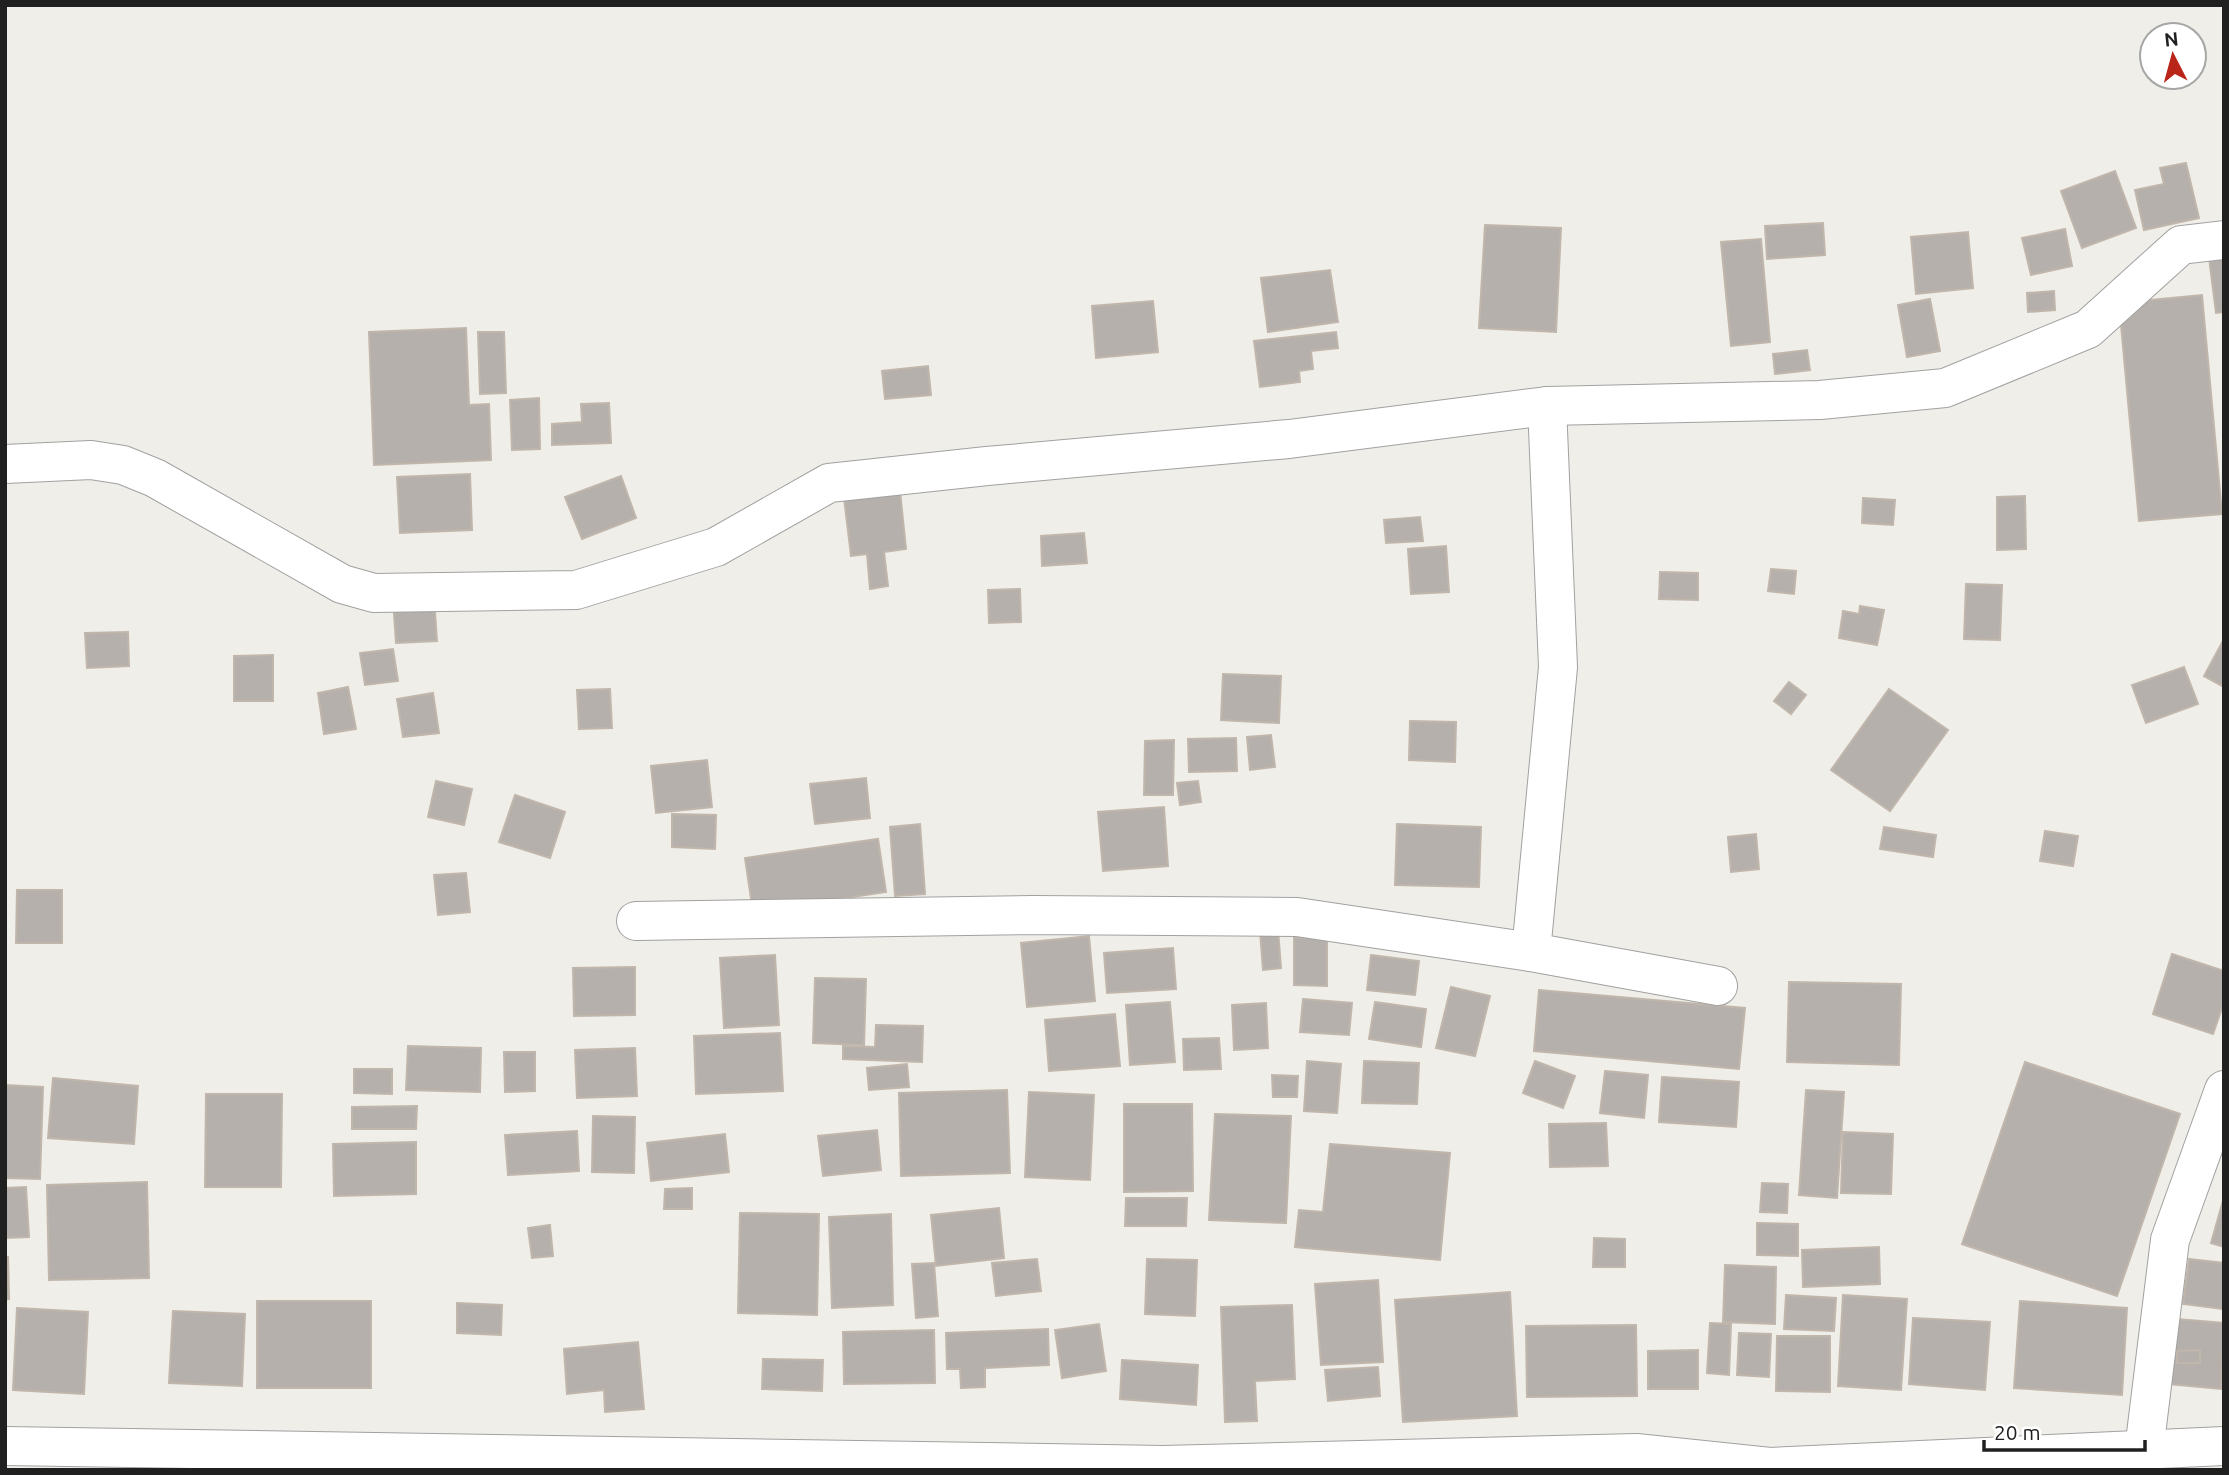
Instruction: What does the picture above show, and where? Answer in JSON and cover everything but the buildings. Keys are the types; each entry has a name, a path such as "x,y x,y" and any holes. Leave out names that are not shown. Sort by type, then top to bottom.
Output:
{"street":[{"path":"5,464 91,460 123,465 155,478 342,584 374,593 576,590 716,547 829,483 1289,439 1546,406 1819,400 1945,388 2088,329 2181,244 2224,240"},
{"path":"1531,952 1558,667 1546,406"},
{"path":"636,921 1033,915 1297,917 1531,952 1718,986"},
{"path":"2144,1450 2170,1240 2224,1090"},
{"path":"5,1446 1163,1465 1636,1453 1772,1468 2224,1446"}]}
